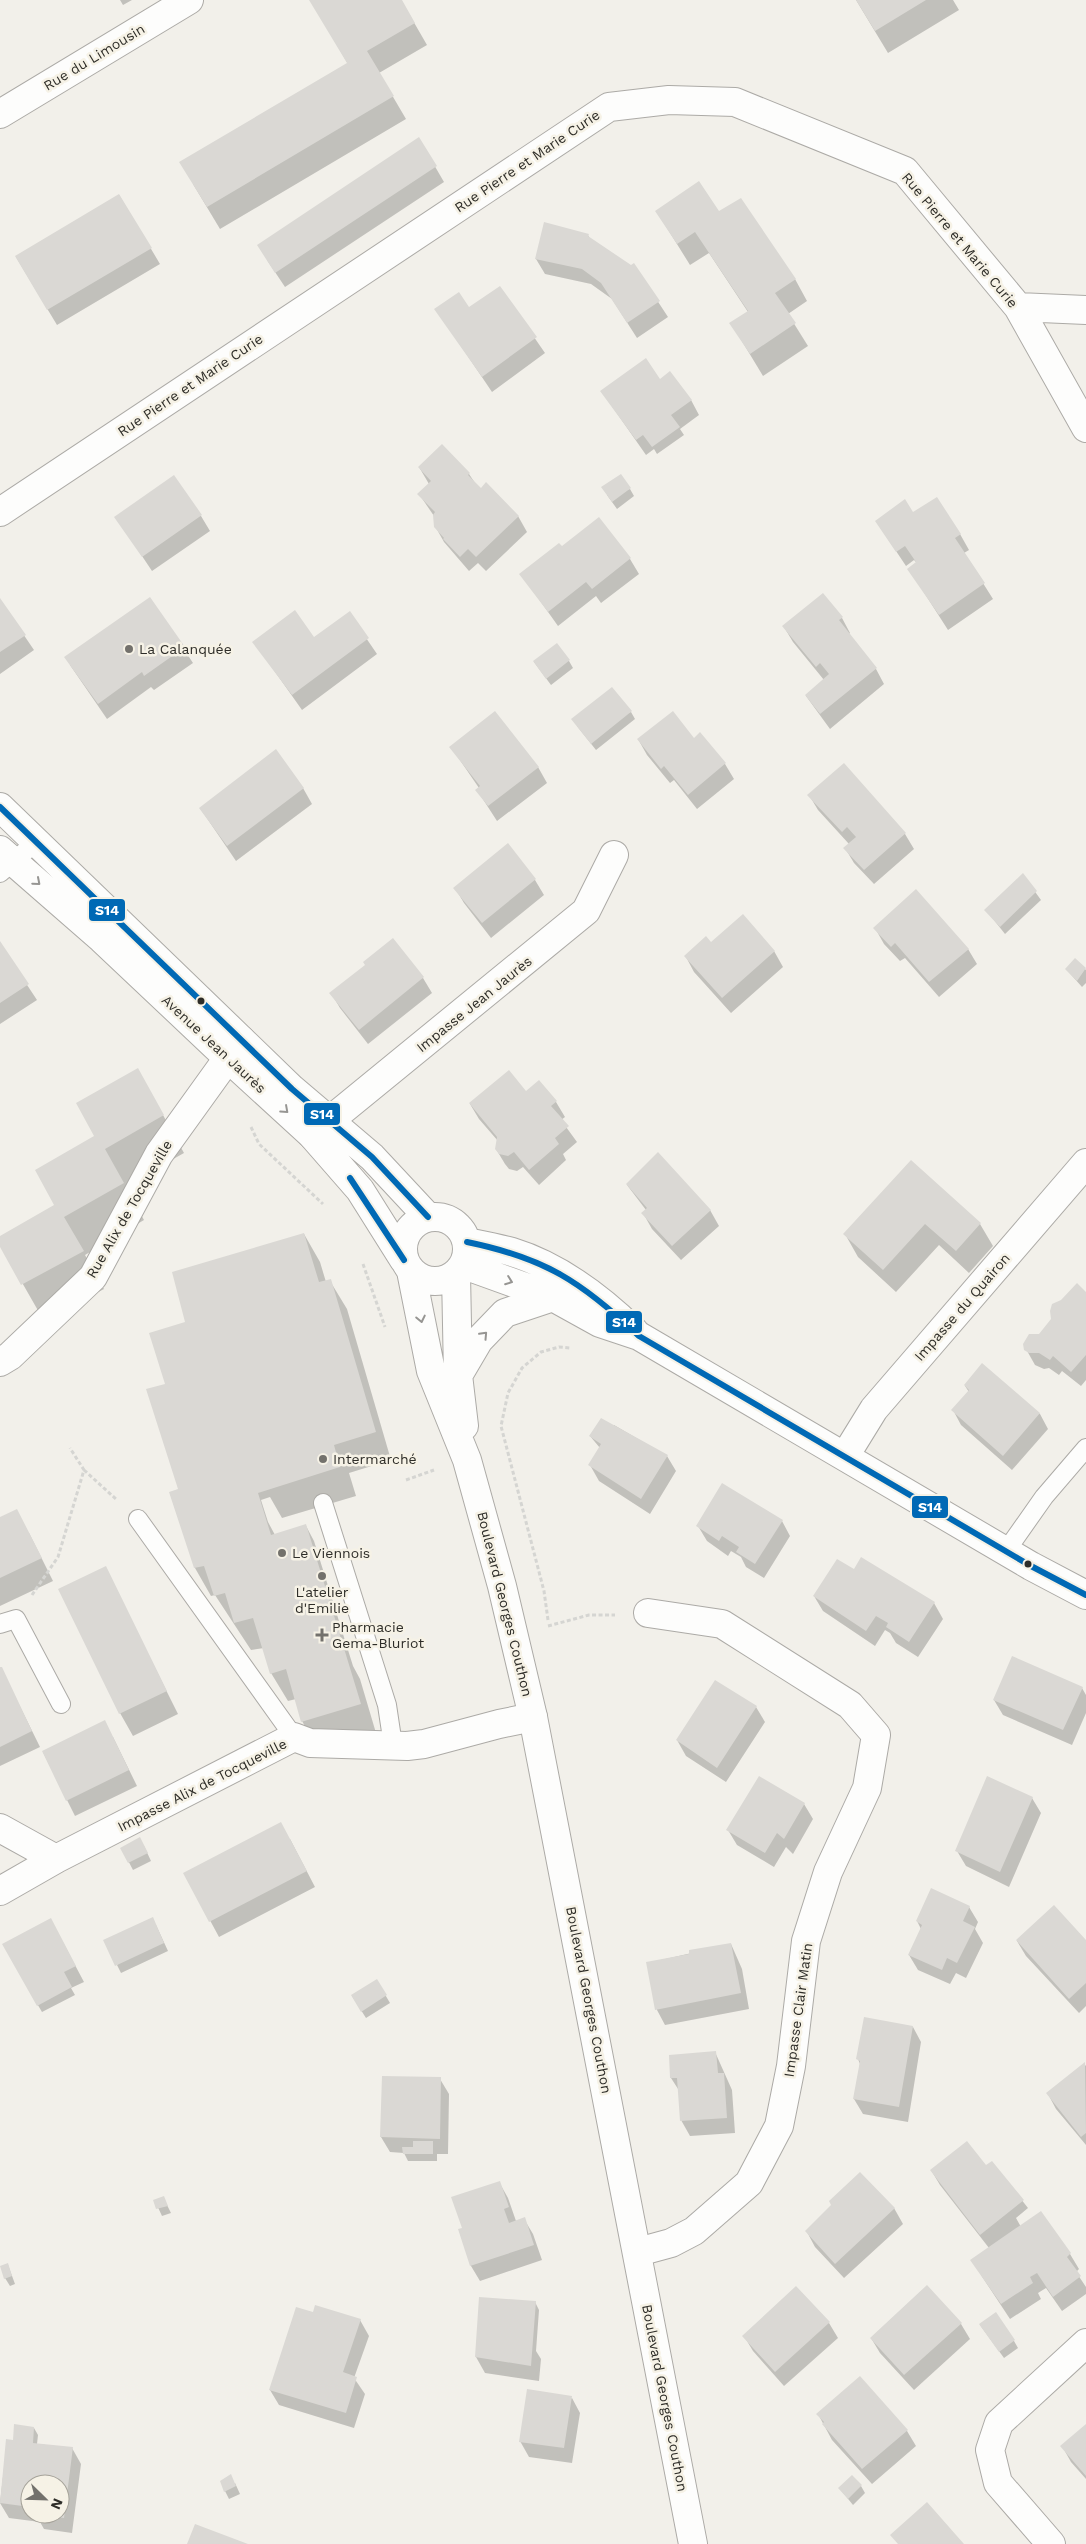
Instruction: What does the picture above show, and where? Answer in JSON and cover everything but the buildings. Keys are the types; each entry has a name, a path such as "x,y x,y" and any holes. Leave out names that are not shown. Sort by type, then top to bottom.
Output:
{"street":[{"name":"Rue du Limousin","path":"0,114 189,0"},
{"name":"Rue Pierre et Marie Curie","path":"0,512 609,107 669,100 735,102 905,171 1018,307 1086,428"},
{"path":"1018,307 1086,310"},
{"name":"Avenue Jean Jaurès","path":"0,807 36,842 234,1049"},
{"name":"Impasse Jean Jaurès","path":"321,1127 586,911 614,854"},
{"name":"Avenue Jean Jaurès","path":"5,862 102,939 234,1049 292,1089 321,1127 408,1266"},
{"name":"Rue Alix de Tocqueville","path":"0,1362 10,1356 93,1277 159,1154 234,1049"},
{"name":"Avenue Jean Jaurès","path":"321,1127 372,1157 428,1217"},
{"name":"Impasse du Quairon","path":"845,1456 874,1409 1086,1163"},
{"path":"462,1260 462,1230 452,1221 441,1217 428,1217 415,1223 407,1233 402,1246 408,1266 425,1280 441,1281 462,1260 514,1253 561,1274 609,1306 639,1336"},
{"path":"462,1260 553,1297 600,1323 639,1336 1086,1596"},
{"name":"Boulevard Georges Couthon","path":"462,1260 458,1376 468,1460"},
{"name":"Boulevard Georges Couthon","path":"408,1266 432,1370 468,1460 502,1586 533,1717 693,2544"},
{"path":"458,1376 479,1340 505,1313 553,1297"},
{"name":"Impasse Clair Matin","path":"638,2252 671,2242 694,2231 749,2183 779,2126 791,2066 806,1941 828,1872 867,1788 876,1735 850,1705 722,1624 648,1613"},
{"name":"Impasse Alix de Tocqueville","path":"0,1891 56,1859 294,1737 310,1743 424,1744 533,1717"},
{"path":"0,1828 56,1859"},
{"path":"1051,2544 998,2482 990,2450 999,2423 1086,2343"}],"lane":[{"path":"5,862 36,842"},
{"path":"1006,1551 1044,1497 1086,1448"},
{"path":"323,1503 387,1705 393,1745"},
{"path":"138,1519 294,1737"},
{"path":"8,1621 61,1704"}],"path":[{"path":"247,1118 259,1144 330,1210"},
{"path":"360,1257 368,1274 386,1332"},
{"path":"574,1348 559,1347 540,1352 522,1368 508,1393 501,1426 544,1591 549,1627 589,1616"},
{"path":"70,1448 84,1470 138,1519"},
{"path":"406,1480 437,1469 433,1460"},
{"path":"8,1621 58,1557 84,1470"}],"transit line":[{"name":"S14","path":"0,807 292,1089 372,1157 428,1217"},
{"name":"S14","path":"350,1178 404,1260"},
{"name":"S14","path":"467,1242 519,1256 561,1275 599,1301 639,1336 1031,1566 1086,1595"}],"place":[{"name":"La Calanquée","path":"129,649"},
{"name":"Intermarché","path":"323,1459"},
{"name":"Le Viennois","path":"282,1553"},
{"name":"L'atelier d'Emilie","path":"322,1576"},
{"name":"Pharmacie Gema-Bluriot","path":"322,1635"}]}
